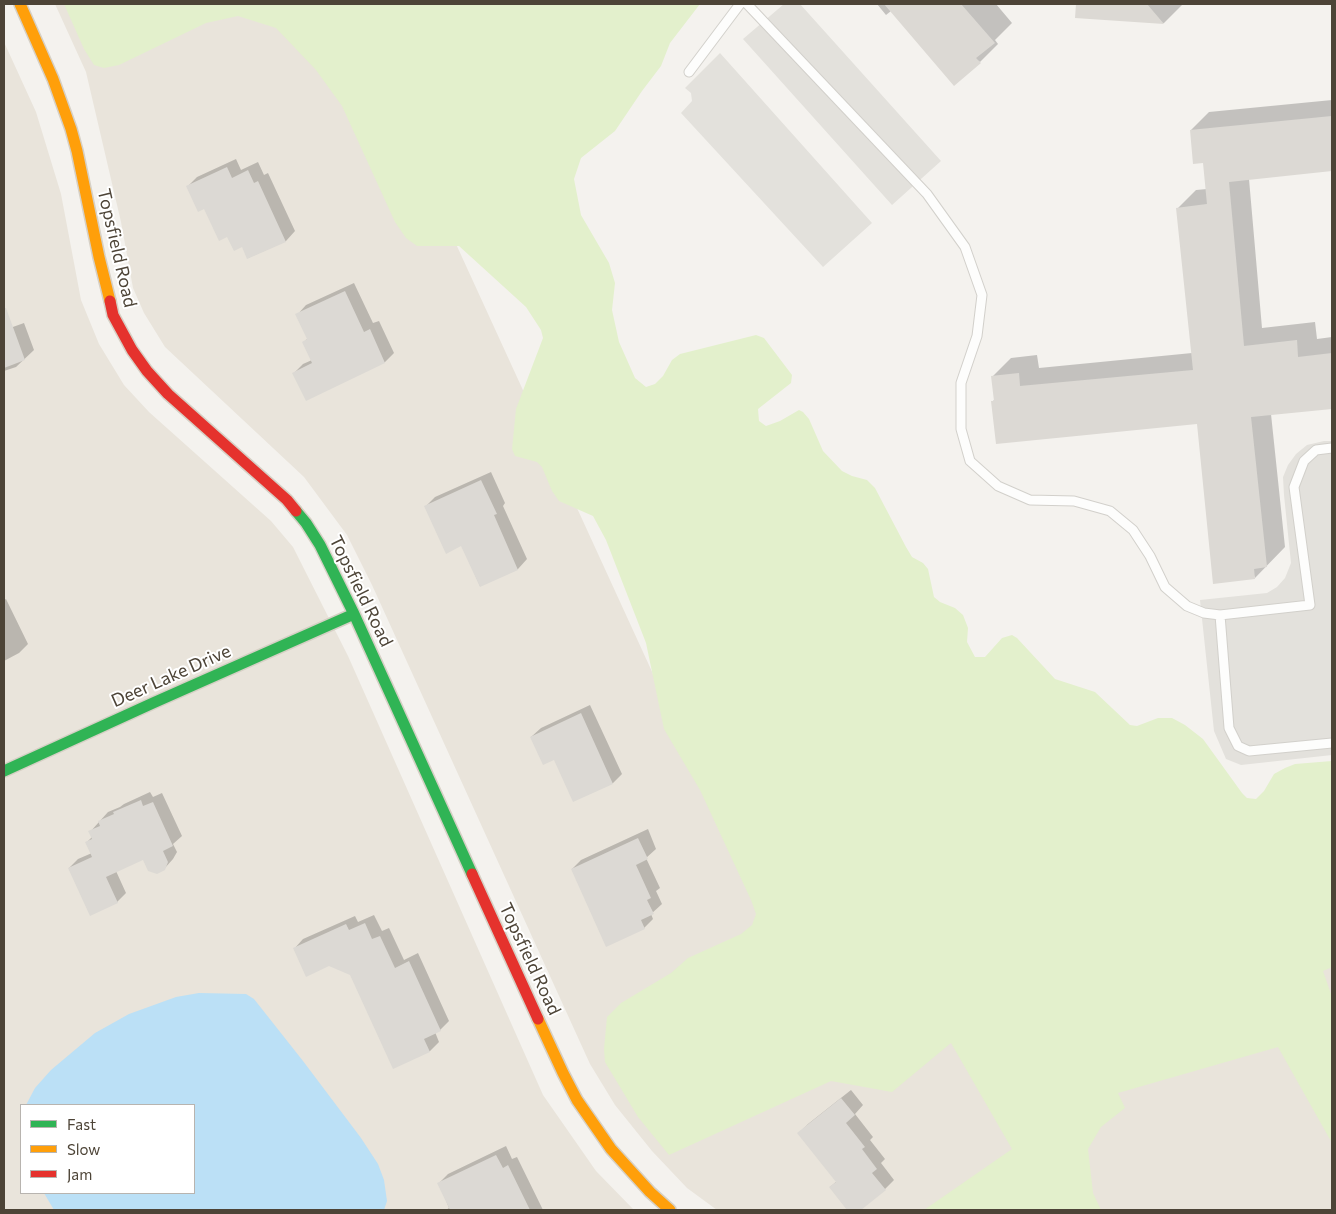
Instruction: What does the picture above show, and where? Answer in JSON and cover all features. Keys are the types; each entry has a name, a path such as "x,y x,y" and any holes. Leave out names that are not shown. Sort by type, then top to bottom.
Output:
{"street":[{"name":"Topsfield Road","path":"20,4 53,79 78,151 99,257 113,315 132,350 147,371 168,394 287,500 320,544 577,1100 611,1150 650,1192 670,1210"},
{"name":"Deer Lake Drive","path":"4,771 162,698 354,614"}],"lane":[{"path":"689,72 740,4"},
{"path":"747,4 927,194 966,247 982,295 977,336 961,383 961,430 970,461 998,486 1030,500 1074,502 1110,511 1133,530 1150,556 1165,587 1187,606 1204,613 1220,614 1310,605 1294,487 1304,461 1316,450 1332,448"},
{"path":"1220,614 1229,728 1238,746 1249,751 1332,743"}],"shaded area":[{"path":"55,4 346,4 830,1060 1332,947 1332,1210 717,1210 687,1188 652,1151 615,1105 590,1064 372,585 347,535 304,477 165,347 144,313 133,288 121,222 86,72"},
{"path":"784,4 800,4 941,161 892,205 743,39"},
{"path":"4,42 36,112 61,194 81,300 99,344 124,385 149,412 271,521 293,547 348,656 543,1095 596,1171 634,1210 4,1210"},
{"path":"720,53 872,223 823,267 681,113 692,101 691,93 685,88"},
{"path":"1332,441 1332,755 1241,765 1226,759 1214,731 1200,600 1267,593 1277,587 1285,578 1291,563 1283,477 1288,465 1296,454 1307,445"}],"green space":[{"path":"64,4 700,4 670,43 661,66 615,131 581,158 574,179 581,215 609,263 615,283 612,310 619,342 635,378 646,387 655,384 663,376 672,360 680,354 756,335 764,338 792,375 791,383 758,409 759,421 766,426 780,421 799,410 803,412 809,419 823,451 842,471 867,480 875,488 912,557 923,563 928,569 934,597 940,602 955,608 963,615 968,628 967,642 975,657 985,657 1002,638 1012,635 1055,679 1095,692 1130,725 1137,726 1158,718 1172,718 1185,725 1203,739 1247,798 1256,799 1264,791 1274,774 1285,768 1295,764 1332,761 1332,967 1323,971 1332,997 1332,1143 1278,1047 1118,1093 1125,1108 1101,1127 1088,1149 1093,1193 1101,1210 924,1210 1012,1149 951,1043 892,1092 831,1081 669,1155 638,1117 605,1062 604,1049 607,1017 621,1003 671,973 688,958 741,934 752,925 756,914 700,790 664,729 646,643 606,540 593,516 559,501 552,491 542,467 537,462 515,456 512,449 516,409 543,338 541,330 526,307 459,246 417,246 406,238 395,222 342,106 316,70 276,28 238,16 206,23 119,65 104,68 94,65 84,49"}],"water":[{"path":"199,993 246,994 254,999 361,1138 378,1164 384,1180 387,1201 384,1210 54,1210 45,1194 195,1194 195,1104 27,1104 35,1088 51,1070 95,1033 129,1014 176,997"}],"building":[{"path":"884,4 961,4 995,43 976,58 981,63 954,86"},
{"path":"1076,4 1147,4 1164,24 1075,18"},
{"path":"1332,116 1332,171 1229,182 1244,346 1297,340 1298,357 1332,353 1332,409 1251,417 1267,567 1254,569 1255,579 1213,584 1197,424 996,444 991,401 994,401 991,376 1019,373 1020,386 1193,370 1176,208 1207,204 1203,163 1193,164 1190,130"},
{"path":"227,167 232,178 248,170 254,183 258,181 286,242 247,259 242,247 234,251 227,237 219,241 204,209 198,212 186,186"},
{"path":"345,291 364,332 370,329 385,363 306,401 292,373 312,363 302,342 307,339 295,314"},
{"path":"4,308 6,308 25,360 4,368"},
{"path":"481,480 497,514 494,515 518,570 480,587 461,546 446,554 424,506"},
{"path":"581,713 613,784 573,802 554,760 543,765 530,737"},
{"path":"141,800 143,806 153,802 173,846 163,851 168,862 165,870 157,874 148,871 143,860 106,877 118,903 90,916 68,868 92,857 85,842 92,839 88,831 100,826 98,821 114,814 113,812"},
{"path":"638,838 648,859 636,865 651,898 647,900 654,914 641,920 645,929 606,947 571,869"},
{"path":"365,923 372,939 380,936 395,968 409,961 441,1031 424,1039 430,1052 393,1069 350,975 329,966 306,977 293,948 346,924 349,930"},
{"path":"841,1098 855,1115 846,1123 865,1147 862,1149 877,1169 872,1173 886,1190 861,1210 847,1210 829,1187 836,1182 797,1133"},
{"path":"496,1155 503,1168 508,1165 530,1210 450,1210 437,1183"}],"traffic: fast":[{"path":"296,511 320,545 354,614 472,874"},
{"path":"4,771 354,614"}],"traffic: slow":[{"path":"20,4 53,79 71,129 110,301"},
{"path":"538,1019 577,1100 611,1149 650,1192 670,1210"}],"traffic: jam":[{"path":"110,301 113,315 132,350 147,371 168,394 287,500 296,511"},
{"path":"472,874 538,1019"}]}
